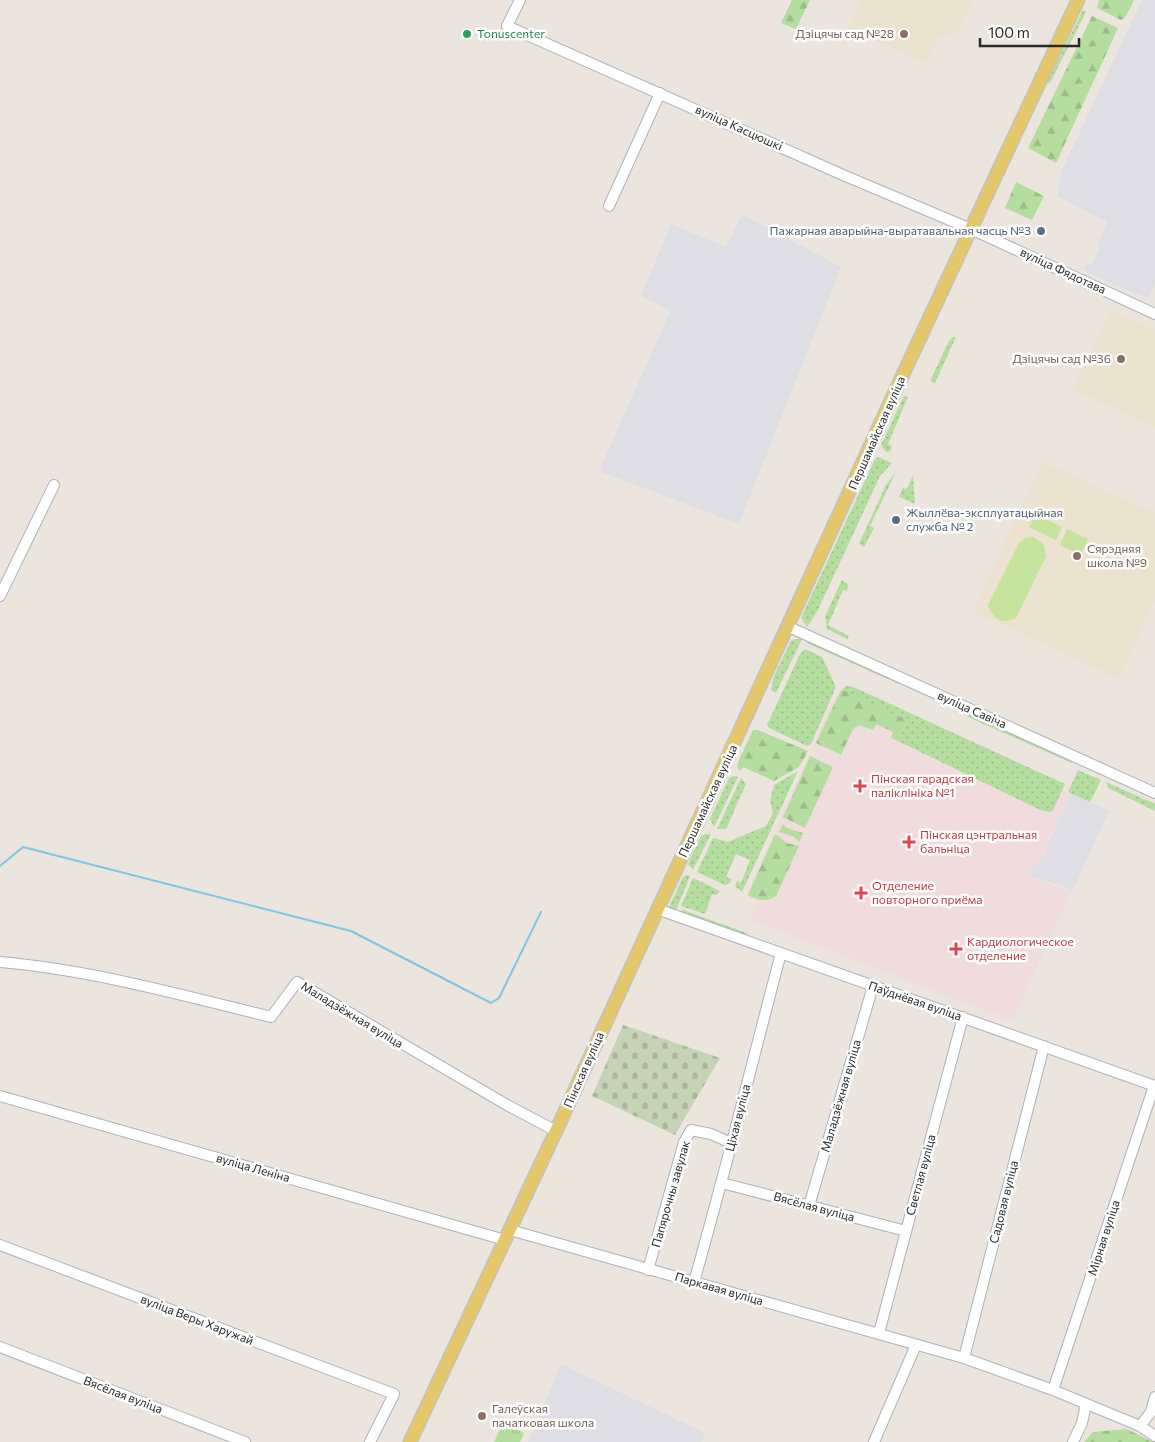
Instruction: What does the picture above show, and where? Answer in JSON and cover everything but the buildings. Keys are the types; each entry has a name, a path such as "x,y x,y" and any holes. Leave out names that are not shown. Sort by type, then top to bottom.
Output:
{"main road":[{"name":"Першамайская вуліца","path":"657,909 1078,0"},
{"name":"Пінская вуліца","path":"410,1442 513,1234 556,1131 657,909"}],"street":[{"name":"вуліца Касцюшкі","path":"520,0 507,26 842,174 972,229"},
{"path":"609,206 660,92"},
{"name":"вуліца Фядотава","path":"972,229 1155,314"},
{"path":"0,596 54,485"},
{"name":"вуліца Савіча","path":"789,627 1155,793"},
{"name":"Паўднёвая вуліца","path":"657,909 1155,1086"},
{"name":"Ціхая вуліца","path":"694,1282 722,1184 781,953"},
{"name":"Маладзёжная вуліца","path":"0,962 25,964 153,988 271,1017 297,982 507,1105 556,1131"},
{"name":"Маладзёжная вуліца","path":"809,1206 873,986"},
{"name":"Светлая вуліца","path":"879,1333 963,1017"},
{"name":"Садовая вуліца","path":"964,1358 1044,1046"},
{"name":"Мірная вуліца","path":"1053,1390 1155,1086"},
{"name":"вуліца Леніна","path":"0,1096 513,1234"},
{"name":"Папярочны завулак","path":"648,1270 684,1142 691,1130 711,1134 731,1143"},
{"name":"Вясёлая вуліца","path":"722,1184 906,1231"},
{"name":"Паркавая вуліца","path":"513,1234 694,1282 964,1358 1053,1390 1140,1426 1155,1436"},
{"name":"вуліца Веры Харужай","path":"0,1246 394,1394 370,1442"},
{"path":"874,1442 916,1345"},
{"name":"Вясёлая вуліца","path":"0,1347 245,1442"},
{"path":"1140,1426 1151,1412 1155,1396"},
{"path":"1073,1442 1082,1423 1086,1404"}],"shaded area":[{"name":"Дзіцячы сад №28","path":"861,0 973,0 960,30 937,38 926,62 848,29"},
{"path":"1142,0 1155,0 1155,283 1149,298 1114,285 1086,271 1084,268 1087,264 1092,265 1100,247 1097,246 1107,222 1057,196 1062,170"},
{"path":"742,214 841,267 739,524 599,471 671,310 641,296 671,224 726,247"},
{"name":"Дзіцячы сад №36","path":"1111,310 1155,330 1155,428 1073,389"},
{"name":"Сярэдняя школа №9","path":"1043,462 1155,513 1155,599 1119,679 973,611"},
{"name":"Пінская цэнтральная бальніца","path":"843,687 1070,794 1040,858 1027,876 1071,892 1012,1021 751,920 758,901 746,895 838,690"},
{"path":"1071,793 1109,811 1072,892 1061,885 1028,876 1037,860 1042,857"},
{"path":"561,1364 705,1433 701,1442 528,1442"}],"green space":[{"path":"792,0 810,0 796,29 781,23"},
{"path":"1099,0 1134,0 1125,18 1121,20 1097,8"},
{"path":"1083,10 1086,12 1050,83 1047,83"},
{"path":"1092,16 1118,28 1056,163 1028,148"},
{"path":"1016,182 1044,196 1032,220 1005,208"},
{"path":"956,337 935,383 930,381 949,341"},
{"path":"904,396 908,397 888,444 892,447 889,452 886,452 881,445"},
{"path":"878,457 892,463 880,476 817,612 807,627 801,618 875,459"},
{"path":"896,472 870,526 874,528 864,547 859,544 886,485"},
{"path":"913,475 915,504 899,497 903,488 907,489"},
{"path":"1036,514 1062,527 1056,540 1029,527"},
{"path":"1067,529 1088,539 1080,555 1060,545"},
{"path":"1033,537 1044,545 1046,556 1016,618 1002,621 992,614 988,605 1019,543 1025,538"},
{"path":"842,580 848,584 847,591 843,590 828,625 849,636 847,639 827,629 825,616"},
{"path":"802,639 776,693 771,690 774,676 791,641"},
{"path":"808,640 898,681 899,684 807,643"},
{"path":"805,649 822,657 836,687 811,744 807,746 769,728 767,725 800,654"},
{"path":"846,686 851,686 1065,784 1053,810 1050,812 1040,810 898,741 907,720 840,692"},
{"path":"845,691 907,720 898,741 891,738 893,732 876,724 873,730 859,725 853,729 841,755 816,743 840,692"},
{"path":"962,712 966,712 1070,759 1072,763 970,718"},
{"path":"753,730 758,730 808,751 799,767 774,781 743,767 740,771 737,767 738,762"},
{"path":"810,756 833,767 805,828 783,817"},
{"path":"1078,770 1101,780 1090,802 1068,792"},
{"path":"798,771 742,892 735,886 737,881 741,883 750,860 736,854 726,877 732,879 730,883 725,885 697,872 713,838 728,842 766,826 773,813 770,801 774,785"},
{"path":"738,777 714,827 710,819 729,778"},
{"path":"741,778 746,784 726,829 717,829"},
{"path":"1106,782 1155,804 1155,811 1108,788"},
{"path":"783,824 787,828 803,833 799,842 793,836 779,832"},
{"path":"711,834 693,870 688,864 701,836"},
{"path":"775,834 787,843 799,846 776,896 766,900 758,899 748,895"},
{"path":"690,876 675,913 669,907 683,877"},
{"path":"693,878 720,891 716,895 712,894 705,914 681,906"},
{"path":"683,910 747,933 746,936 678,914"},
{"path":"623,1025 720,1058 675,1135 592,1096"},
{"path":"503,1423 524,1433 520,1442 494,1442"},
{"path":"1127,1429 1153,1442 1084,1442 1093,1432"}],"waterway":[{"path":"0,866 23,847 351,931 491,1003 499,998 541,912"}],"place":[{"name":"Tonuscenter","path":"467,34"},
{"name":"Дзіцячы сад №28","path":"904,34"},
{"name":"Пажарная аварыйна-выратавальная часць №3","path":"1041,231"},
{"name":"Дзіцячы сад №36","path":"1121,359"},
{"name":"Жыллёва-эксплуатацыйная служба № 2","path":"896,520"},
{"name":"Сярэдняя школа №9","path":"1077,556"},
{"name":"Пінская гарадская паліклініка №1","path":"860,786"},
{"name":"Пінская цэнтральная бальніца","path":"909,842"},
{"name":"Отделение повторного приёма","path":"861,893"},
{"name":"Кардиологическое отделение","path":"956,949"},
{"name":"Галеўская пачатковая школа","path":"482,1416"}]}
